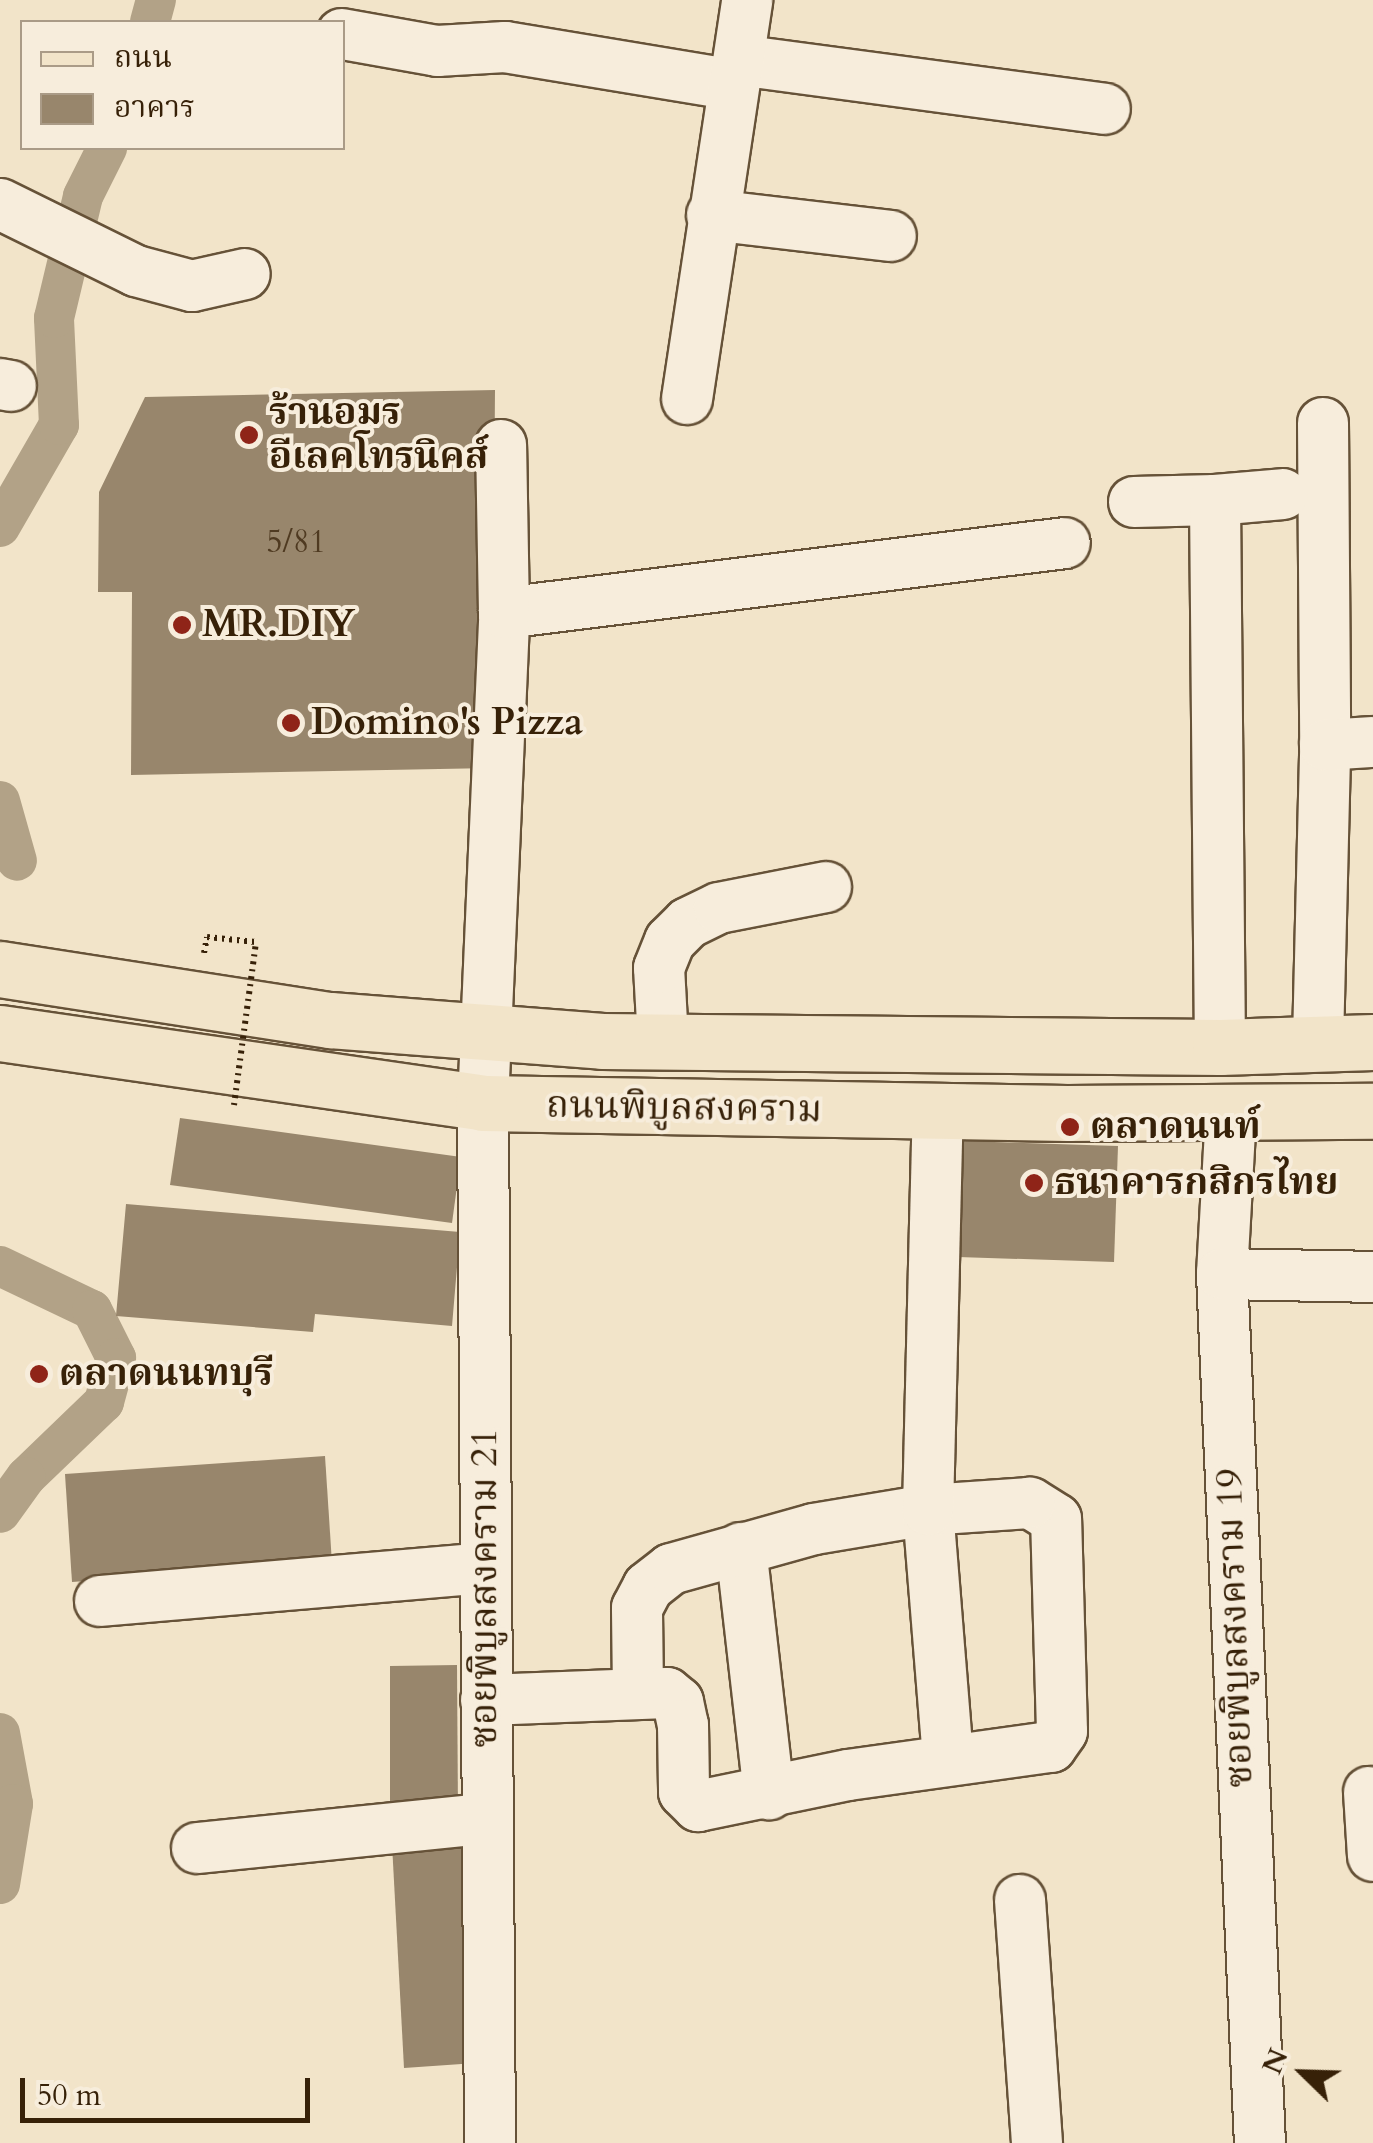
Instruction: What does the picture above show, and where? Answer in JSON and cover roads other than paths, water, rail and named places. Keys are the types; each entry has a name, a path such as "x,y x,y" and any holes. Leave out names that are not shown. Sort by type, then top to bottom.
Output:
{"main road":[{"name":"ถนนพิบูลสงคราม","path":"0,969 192,1003 484,1032 662,1042 1220,1047 1373,1042"},
{"name":"ถนนพิบูลสงคราม","path":"0,1033 483,1103 938,1112 1373,1110"}],"street":[{"path":"688,398 712,215 747,0"},
{"path":"345,35 436,51 504,47 1105,109"},
{"path":"22,212 136,271 192,286 245,274"},
{"path":"712,215 891,236"},
{"path":"1318,1042 1349,744 1323,423"},
{"name":"ซอยพิบูลสงคราม 21","path":"490,2143 484,1819 483,1103 504,614 501,446"},
{"path":"1134,502 1284,494"},
{"path":"1216,500 1220,1047"},
{"path":"504,614 1065,542"},
{"path":"662,1042 659,968 679,932 718,908 826,887"},
{"path":"938,1112 928,1510 948,1760"},
{"name":"ซอยพิบูลสงคราม 19","path":"1231,1113 1222,1274 1260,2143"},
{"path":"1222,1274 1373,1276"},
{"path":"486,1700 667,1694 678,1702 684,1792 698,1806 948,1760 1051,1747 1062,1731 1056,1518 1030,1503 928,1510 741,1548 671,1569 648,1587 637,1608 638,1692"},
{"path":"741,1548 768,1794"},
{"path":"100,1601 483,1568"},
{"path":"1369,1792 1373,1856"},
{"path":"197,1848 484,1819"},
{"path":"1020,1900 1037,2143"}],"waterway":[{"path":"151,20 156,0"},
{"path":"0,527 59,425 54,318 83,196 106,150"},
{"path":"0,801 17,861"},
{"path":"0,1266 92,1310 116,1358 104,1402 26,1477 0,1513"},
{"path":"0,1733 13,1804 0,1884"}],"place":[{"name":"ร้านอมร อีเลคโทรนิคส์","path":"249,435"},
{"name":"MR.DIY","path":"182,625"},
{"name":"Domino's Pizza","path":"291,723"},
{"name":"ตลาดนนท์","path":"1070,1127"},
{"name":"ธนาคารกสิกรไทย","path":"1034,1183"},
{"name":"ตลาดนนทบุรี","path":"39,1374"}]}
